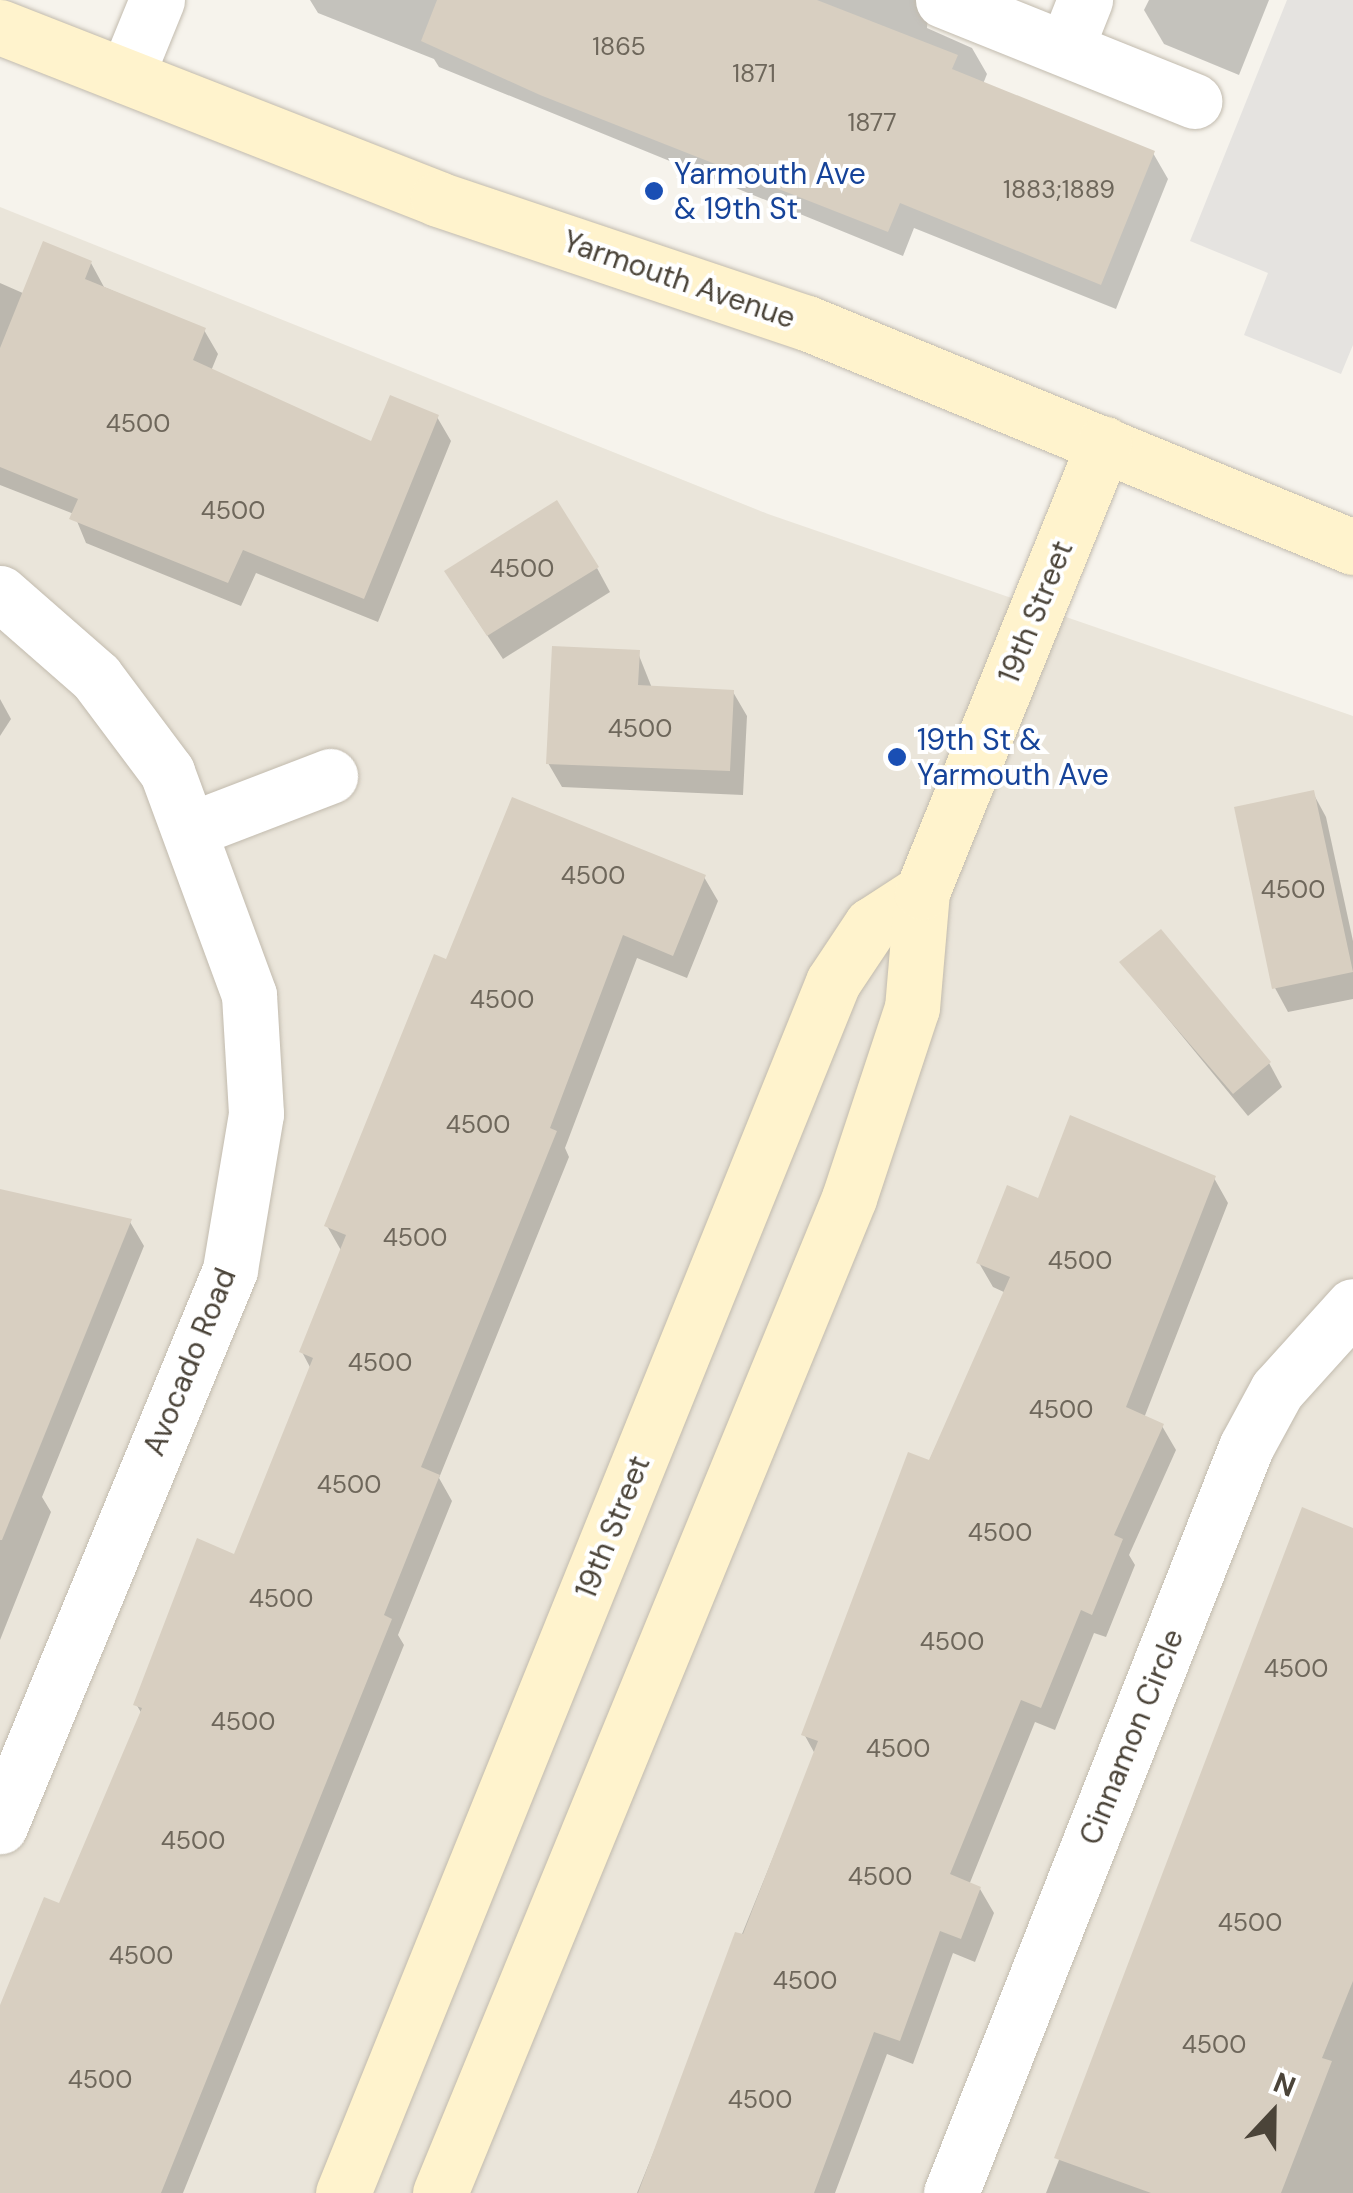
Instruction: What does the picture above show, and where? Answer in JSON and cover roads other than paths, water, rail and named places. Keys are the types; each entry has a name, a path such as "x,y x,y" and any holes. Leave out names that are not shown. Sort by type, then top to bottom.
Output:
{"street":[{"path":"126,76 157,0"},
{"path":"943,0 1076,24 1194,101"},
{"name":"Yarmouth Avenue","path":"0,27 455,205 757,305 1353,546"},
{"name":"19th Street","path":"440,2193 868,1147 912,1008 922,892 1104,444"},
{"name":"Avocado Road","path":"0,592 96,677 167,772 192,829 249,995 256,1114 230,1270 0,1826"},
{"path":"192,829 330,776"},
{"name":"19th Street","path":"344,2193 834,982 871,926 922,892"},
{"name":"Cinnamon Circle","path":"951,2193 1246,1447 1277,1390 1353,1306"}],"place":[{"name":"Yarmouth Ave & 19th St","path":"654,191"},
{"name":"19th St & Yarmouth Ave","path":"897,757"}]}
